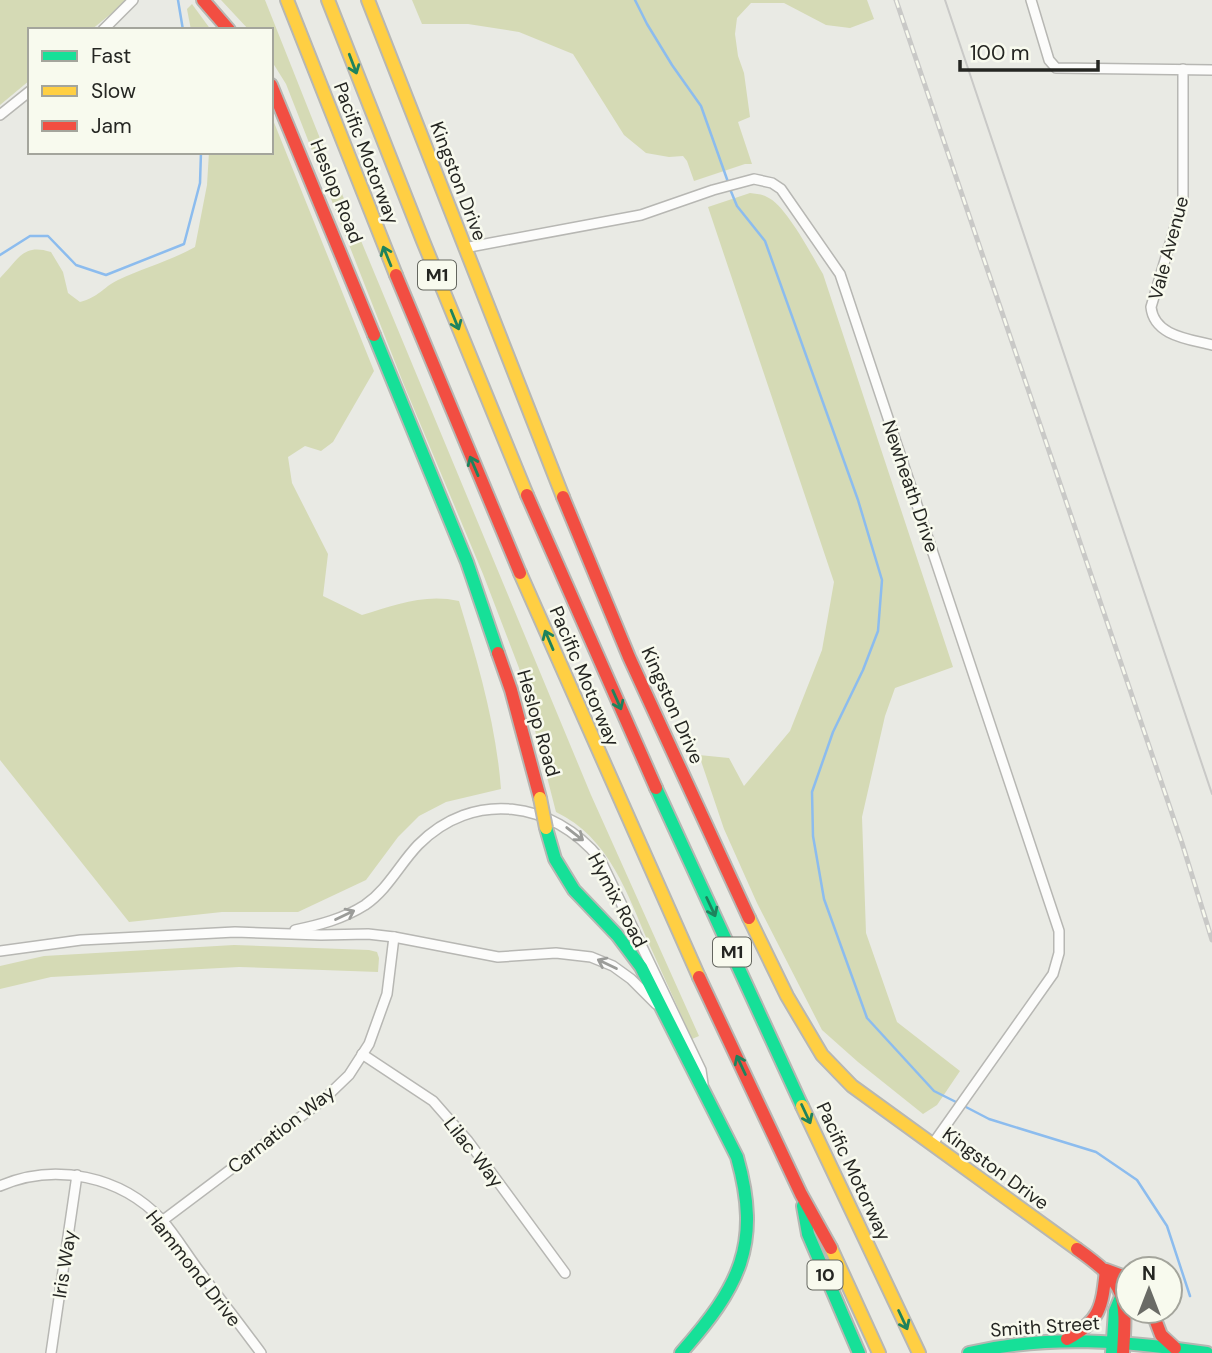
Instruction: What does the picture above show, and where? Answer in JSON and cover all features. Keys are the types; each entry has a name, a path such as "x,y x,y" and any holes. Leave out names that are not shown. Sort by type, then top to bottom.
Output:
{"main road":[{"path":"203,0 227,28"},
{"name":"Pacific Motorway","path":"287,0 376,231 554,653 645,860 801,1194 829,1244 879,1353"},
{"name":"Pacific Motorway","path":"328,0 418,229 588,637 919,1353"},
{"name":"Kingston Drive","path":"368,0 464,248 629,657 787,996 822,1055 852,1086 1106,1270 1117,1286 1127,1312 1118,1347"},
{"name":"Heslop Road","path":"273,90 467,562 511,690 555,859 564,876 588,907 629,948 647,978 745,1178 750,1222 747,1244 736,1276 689,1347 681,1353"},
{"name":"10","path":"801,1194 808,1234 859,1353"},
{"path":"1063,1341 1084,1331 1097,1319 1104,1301 1106,1270 1114,1272"},
{"path":"1157,1325 1161,1335 1175,1348"},
{"name":"Smith Street","path":"969,1353 1063,1341 1118,1347 1175,1348 1207,1353"}],"street":[{"path":"105,28 133,0"},
{"path":"1031,0 1049,60 1056,68 1212,70"},
{"name":"Vale Avenue","path":"1184,69 1183,200 1151,307 1155,323 1170,333 1212,345"},
{"path":"0,116 28,93"},
{"name":"Newheath Drive","path":"464,248 641,215 742,181 763,180 781,188 840,274 1059,931 1059,953 1053,974 932,1145"},
{"name":"Hymix Road","path":"279,932 322,925 365,905 385,887 427,837 451,820 464,815 515,808 554,821 567,827 589,845 610,876 701,1070 705,1095"},
{"name":"Hymix Road","path":"0,951 81,940 234,932 394,937 498,957 556,953 591,957 613,966 631,979 659,1007"},
{"name":"Carnation Way","path":"162,1221 323,1100 349,1075 369,1044 387,994 394,937"},
{"name":"Lilac Way","path":"362,1054 433,1101 468,1140 565,1273"},
{"name":"Hammond Drive","path":"0,1186 32,1175 77,1175 112,1185 134,1197 162,1221 261,1353"},
{"name":"Iris Way","path":"51,1353 77,1175"}],"green space":[{"path":"0,0 128,0 93,28 28,28 28,82 0,105"},
{"path":"221,0 265,0 352,219 591,795 699,1036 692,1039 615,869 590,837 575,823 556,812 519,668 286,84 273,63 273,28 247,28"},
{"path":"412,0 867,0 874,19 850,28 826,25 784,3 751,3 737,18 735,34 750,117 738,122 752,164 694,181 683,156 669,157 646,153 624,135 573,54 519,32 468,24 422,24"},
{"path":"192,4 210,28 191,28 187,9"},
{"path":"273,120 374,371 333,442 321,451 305,446 288,457 292,483 328,554 323,596 362,615 422,599 459,601 491,717 501,789 446,802 419,816 398,837 366,880 298,912 222,912 129,922 0,760 0,278 28,251 42,250 51,252 63,272 68,293 80,302 92,298 118,280 195,247 207,185 209,154 273,154"},
{"path":"750,193 767,197 782,210 823,274 953,667 895,688 885,716 862,817 866,933 897,1022 960,1071 937,1105 923,1114 822,1030 757,903 724,829 699,755 729,758 744,786 790,731 822,650 834,582 708,207"},
{"path":"234,945 369,950 377,952 378,972 239,967 51,977 0,989 0,966 44,956"}],"waterway":[{"path":"178,0 183,28"},
{"path":"635,0 672,65 701,106 728,182"},
{"path":"0,255 30,236 48,236 76,265 106,275 184,244 200,183 201,154"},
{"path":"730,189 737,206 765,241 858,500 882,580 878,631 863,670 833,732 812,792 813,836 824,899 867,1018 934,1091 958,1103"},
{"path":"964,1106 989,1119 1096,1152 1137,1180 1167,1226 1190,1296"}],"tram line":[{"path":"945,0 1212,794"}],"railway":[{"path":"896,0 1182,843 1212,940"}],"traffic: fast":[{"path":"374,335 467,562 498,653"},
{"path":"656,788 802,1106"},
{"path":"546,828 555,859 574,890 617,935 641,967 737,1157 747,1215 746,1240 740,1263 718,1307 681,1353"},
{"path":"803,1206 808,1234 859,1353"},
{"path":"1112,1353 1114,1325"},
{"path":"969,1353 1058,1341 1147,1345 1207,1353"}],"traffic: slow":[{"path":"287,0 396,275"},
{"path":"328,0 527,495"},
{"path":"368,0 563,497"},
{"path":"520,573 699,977"},
{"path":"540,798 546,828"},
{"path":"749,918 787,996 822,1055 852,1086 1077,1249"},
{"path":"802,1106 919,1353"},
{"path":"831,1248 879,1353"}],"traffic: jam":[{"path":"203,0 227,28"},
{"path":"273,90 374,335"},
{"path":"396,275 520,573"},
{"path":"527,495 656,788"},
{"path":"563,497 629,657 749,918"},
{"path":"498,653 511,690 540,798"},
{"path":"699,977 801,1194 831,1248"},
{"path":"1077,1249 1105,1272 1120,1292 1124,1317 1123,1353"},
{"path":"1067,1339 1093,1319 1101,1303 1106,1270 1114,1273"},
{"path":"1157,1325 1161,1335 1175,1348"}]}
